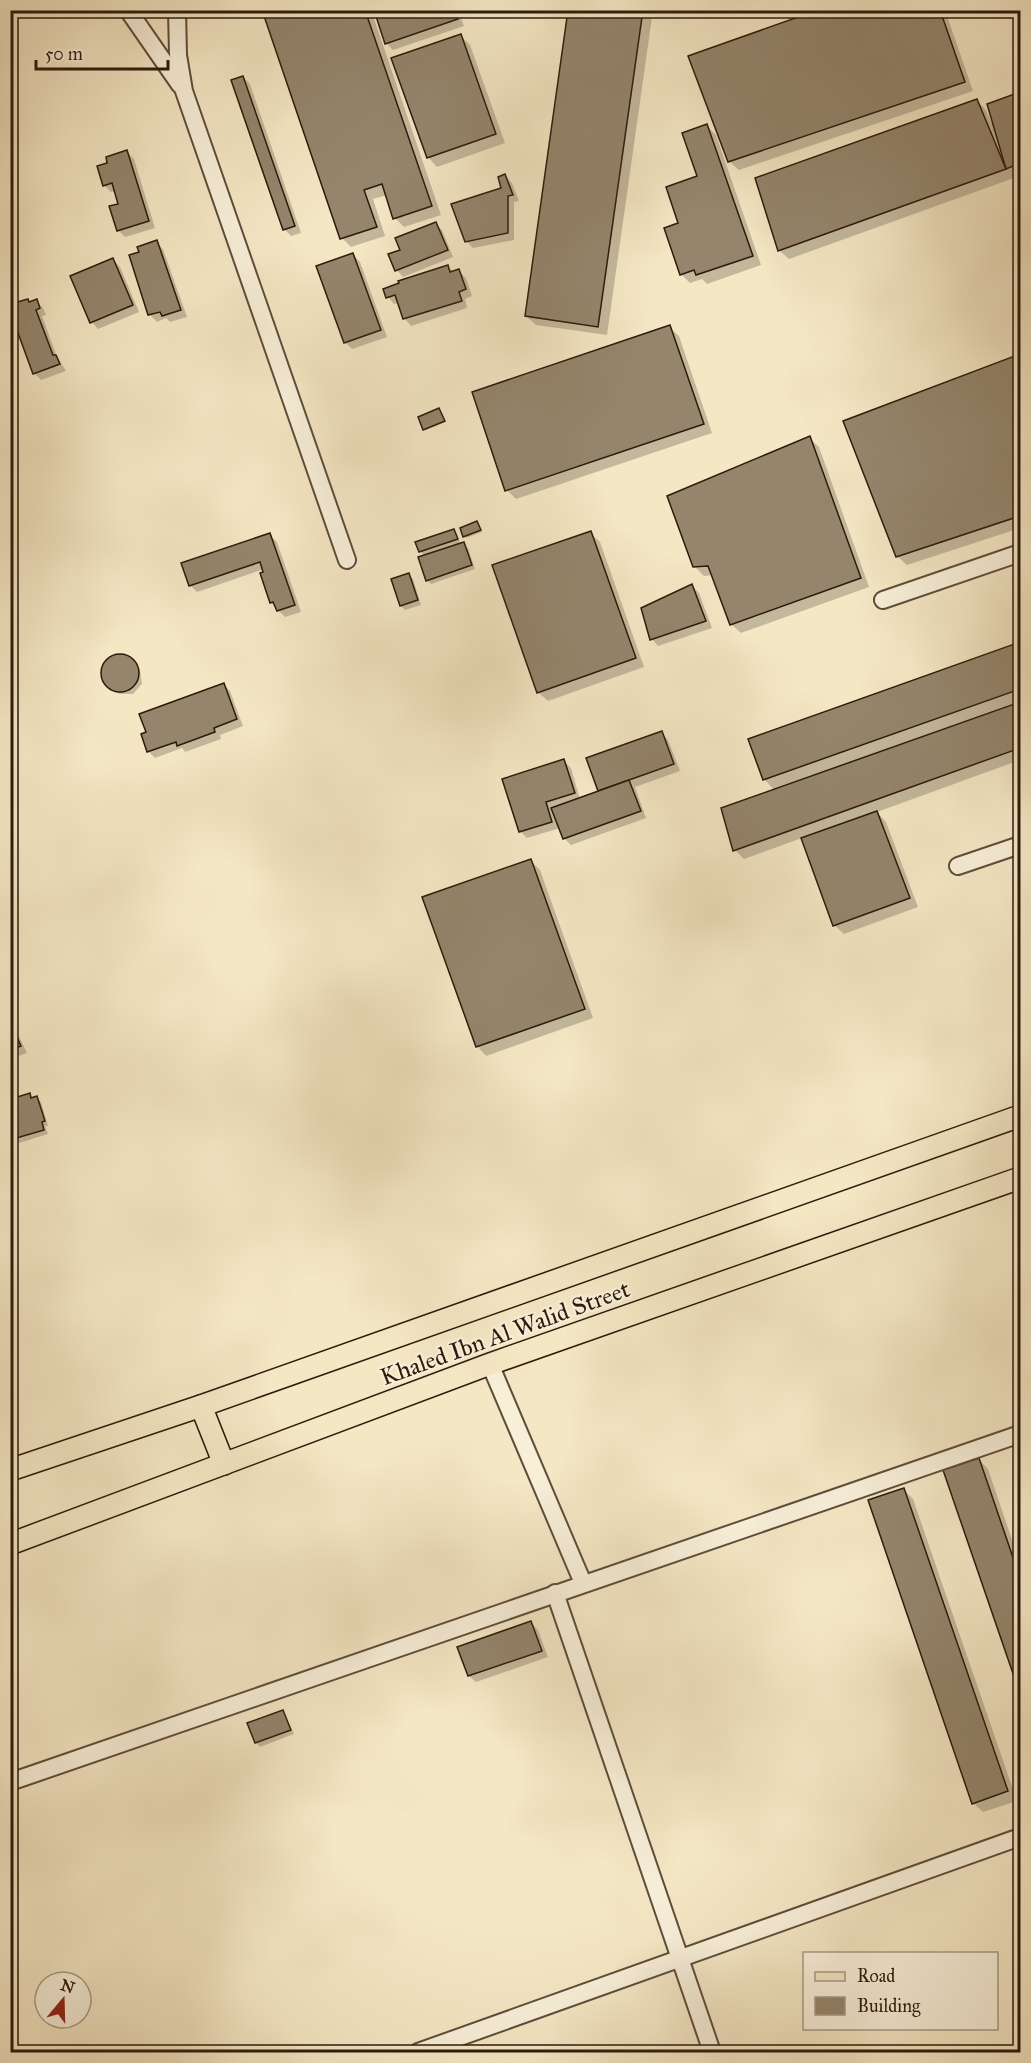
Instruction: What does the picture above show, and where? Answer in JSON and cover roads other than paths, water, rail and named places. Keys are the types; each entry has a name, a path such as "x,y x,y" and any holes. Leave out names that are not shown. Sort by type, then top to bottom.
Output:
{"main road":[{"name":"Khaled Ibn Al Walid Street","path":"10,1470 201,1406 1020,1116"},
{"name":"Khaled Ibn Al Walid Street","path":"10,1544 490,1364 1020,1178"},
{"path":"201,1406 224,1464"}],"lane":[{"path":"128,10 184,91"},
{"path":"177,10 178,55 184,91 347,560"},
{"path":"883,600 1020,554"},
{"path":"958,866 1020,845"},
{"path":"490,1364 583,1583"},
{"path":"10,1782 1020,1434"},
{"path":"555,1593 678,1959 712,2052"},
{"path":"418,2052 1020,1837"}]}
